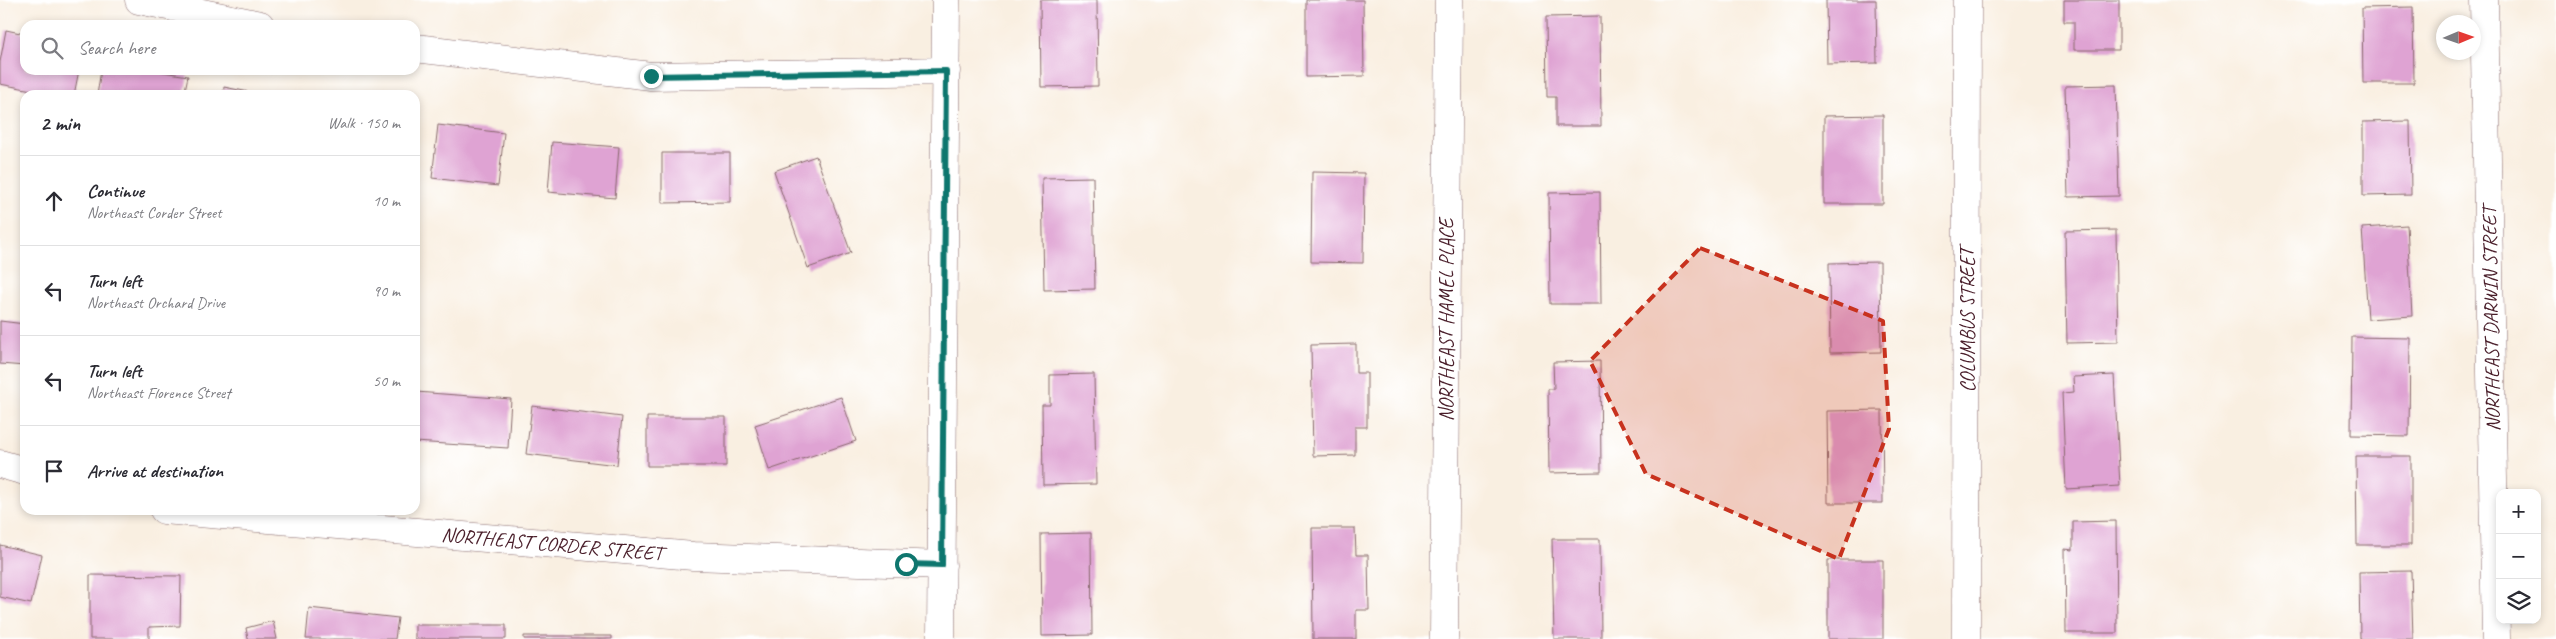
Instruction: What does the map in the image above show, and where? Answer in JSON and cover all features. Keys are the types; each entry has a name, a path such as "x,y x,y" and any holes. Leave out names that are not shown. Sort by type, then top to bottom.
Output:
{"street":[{"path":"139,0 236,20"},
{"path":"941,639 946,0"},
{"name":"NORTHEAST HAMEL PLACE","path":"1444,639 1449,0"},
{"name":"COLUMBUS STREET","path":"1966,639 1967,0"},
{"name":"NORTHEAST DARWIN STREET","path":"2484,0 2496,639"},
{"path":"420,49 651,76 946,71"},
{"path":"0,464 20,470"},
{"name":"NORTHEAST CORDER STREET","path":"222,515 694,556 942,565"}],"highlighted area":[{"path":"1700,248 1883,321 1889,429 1839,559 1646,474 1590,361"}],"building":[{"path":"1040,0 1097,0 1098,86 1041,87"},
{"path":"1306,0 1363,0 1364,76 1306,77"},
{"path":"1826,0 1876,0 1877,63 1827,64"},
{"path":"2064,0 2119,0 2119,50 2074,50 2074,22 2064,22"},
{"path":"2413,7 2414,83 2363,83 2362,8"},
{"path":"1600,16 1601,126 1556,126 1556,97 1547,97 1546,17"},
{"path":"6,30 20,33 20,75 78,75 75,90 32,90 0,84 0,62"},
{"path":"100,75 188,76 185,90 98,90"},
{"path":"2116,85 2119,196 2068,197 2065,86"},
{"path":"224,87 239,90 224,90"},
{"path":"1883,115 1883,204 1824,204 1824,116"},
{"path":"2410,121 2411,195 2363,196 2363,122"},
{"path":"438,125 504,133 498,186 432,178"},
{"path":"552,142 619,147 615,198 548,192"},
{"path":"662,153 730,153 730,202 662,203"},
{"path":"816,156 851,253 808,268 774,171"},
{"path":"1312,172 1364,173 1363,263 1311,262"},
{"path":"1093,177 1095,289 1044,290 1042,178"},
{"path":"1600,192 1601,304 1550,304 1549,193"},
{"path":"2407,225 2412,316 2368,319 2362,228"},
{"path":"2116,230 2118,342 2067,343 2065,231"},
{"path":"1880,262 1881,352 1830,353 1829,263"},
{"path":"0,321 20,323 20,366 0,364"},
{"path":"2352,337 2410,338 2409,436 2351,435"},
{"path":"1356,344 1356,373 1367,373 1367,427 1355,427 1355,455 1313,456 1311,345"},
{"path":"1600,361 1601,472 1549,473 1548,389 1554,389 1553,362"},
{"path":"1094,374 1096,484 1043,485 1042,405 1050,405 1050,375"},
{"path":"2114,375 2120,486 2066,489 2062,393 2074,392 2073,377"},
{"path":"420,392 511,399 508,448 420,442"},
{"path":"841,397 856,441 769,470 755,425"},
{"path":"532,406 622,417 617,465 526,454"},
{"path":"1882,410 1883,503 1828,503 1827,411"},
{"path":"647,417 726,417 726,466 647,466"},
{"path":"2356,456 2411,456 2411,545 2357,545"},
{"path":"2116,521 2117,633 2066,633 2065,549 2073,550 2073,522"},
{"path":"1312,528 1355,528 1356,555 1368,555 1369,610 1356,610 1356,639 1313,639"},
{"path":"1091,533 1092,635 1042,636 1041,534"},
{"path":"1552,539 1600,539 1601,639 1554,639"},
{"path":"0,545 42,555 31,604 0,597"},
{"path":"1828,560 1883,560 1883,639 1828,639"},
{"path":"2411,571 2413,639 2360,639 2359,572"},
{"path":"90,575 181,576 180,626 149,627 149,639 90,639"},
{"path":"309,608 398,618 395,639 306,639"},
{"path":"273,621 277,639 248,639 246,628"},
{"path":"415,625 506,625 506,639 415,639"},
{"path":"524,636 612,636 612,639 524,639"}],"route":[{"path":"651,76 946,71 942,565 906,564"}]}
